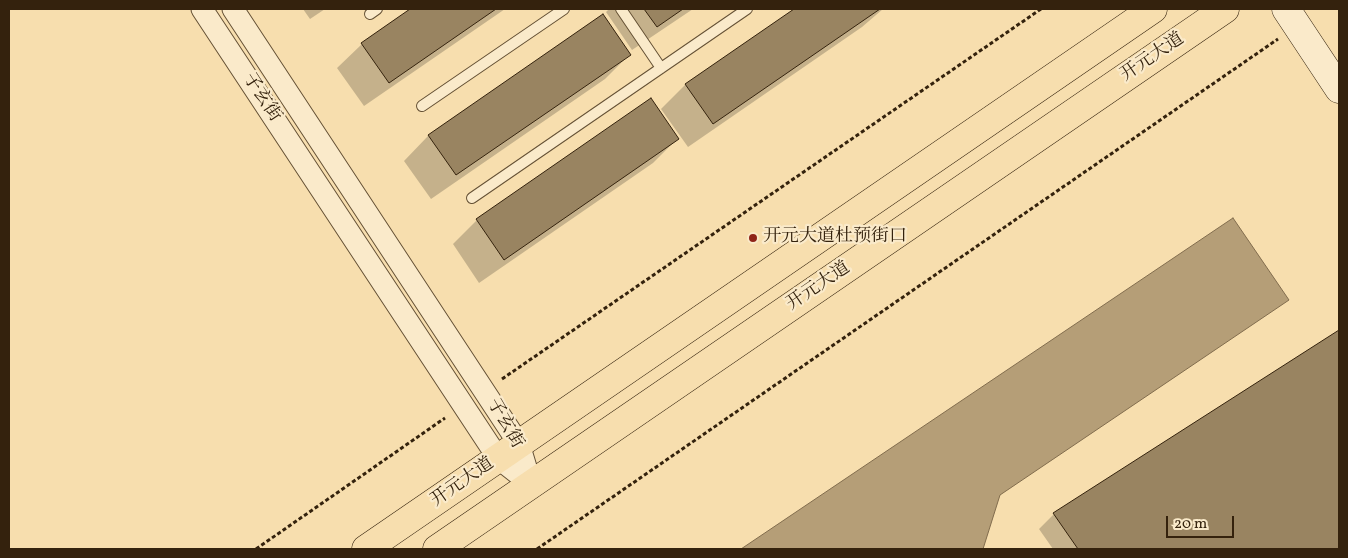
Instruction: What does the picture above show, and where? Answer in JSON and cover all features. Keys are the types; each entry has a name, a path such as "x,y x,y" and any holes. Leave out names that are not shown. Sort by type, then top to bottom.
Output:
{"main road":[{"name":"开元大道","path":"366,549 1153,9"},
{"name":"开元大道","path":"437,549 1225,9"}],"street":[{"name":"子玄街","path":"202,9 464,406 509,451 531,484"},
{"name":"子玄街","path":"233,9 485,391 509,451"},
{"path":"1292,17 1339,89"}],"lane":[{"path":"422,106 564,9"},
{"path":"621,9 661,68"},
{"path":"472,198 747,9"}],"path":[{"path":"485,391 1041,9"},
{"path":"537,549 1292,17"},
{"path":"256,549 464,406"}],"shaded area":[{"path":"1233,218 1289,300 1000,495 983,549 741,549"}],"building":[{"path":"410,9 496,9 389,83 361,43"},
{"path":"644,9 683,9 657,27"},
{"path":"794,9 880,9 713,124 685,84"},
{"path":"603,14 631,55 456,175 428,135"},
{"path":"651,98 679,139 504,260 476,219"},
{"path":"1339,330 1339,549 1078,549 1053,513"}],"place":[{"name":"开元大道杜预街口","path":"753,238"}]}
